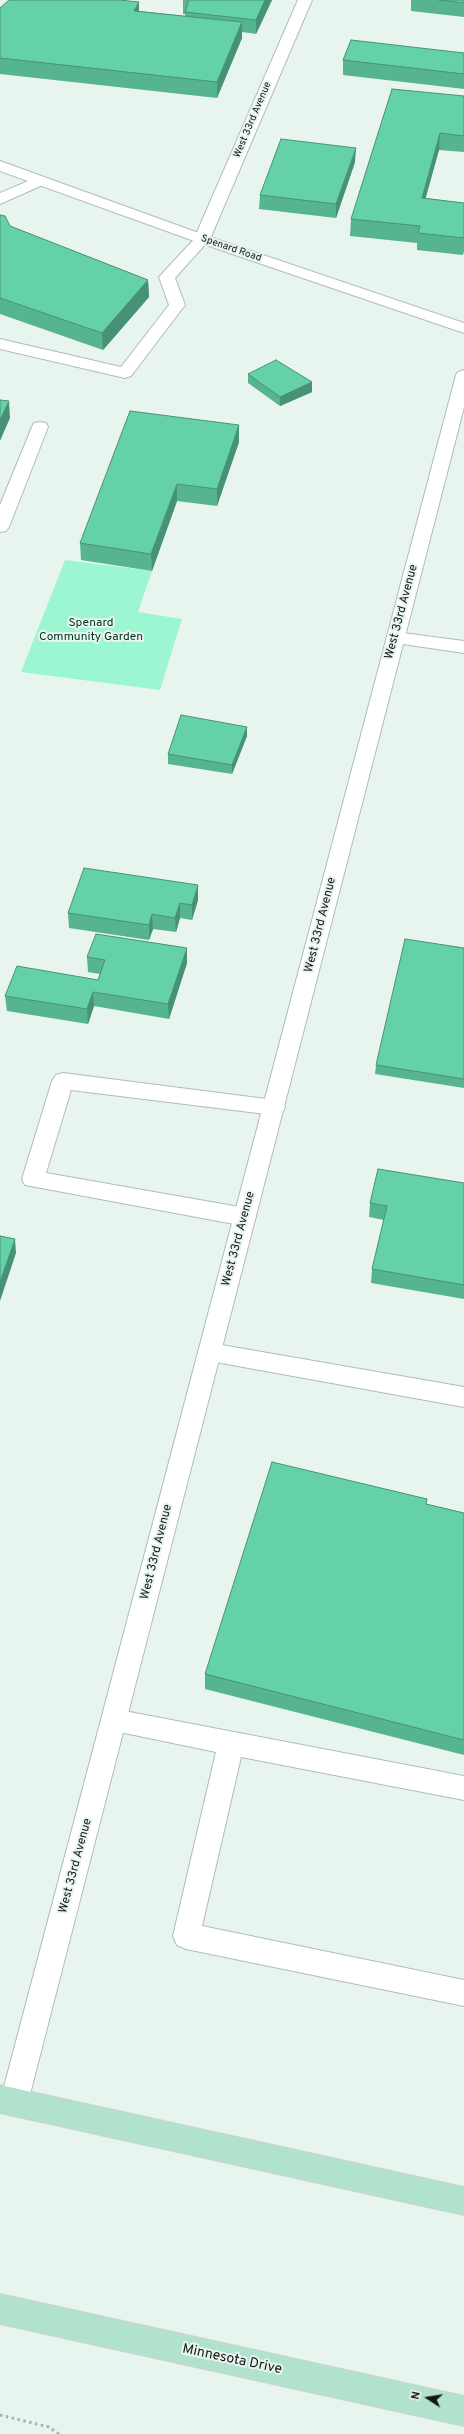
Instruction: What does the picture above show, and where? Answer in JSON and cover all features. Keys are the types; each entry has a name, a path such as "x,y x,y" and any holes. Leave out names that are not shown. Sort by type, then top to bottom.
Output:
{"main road":[{"path":"7,2100 464,2201"},
{"name":"Minnesota Drive","path":"0,2309 464,2411"}],"street":[{"name":"West 33rd Avenue","path":"202,240 304,0"},
{"name":"Spenard Road","path":"0,166 202,240 464,328"},
{"path":"0,199 40,181"},
{"path":"0,344 125,373 177,305 167,277 202,240"},
{"name":"West 33rd Avenue","path":"7,2100 114,1721 464,375"},
{"path":"0,527 40,427"},
{"path":"395,638 464,647"},
{"path":"244,1217 33,1179 63,1081 274,1107"},
{"path":"210,1352 464,1397"},
{"path":"114,1721 464,1788"},
{"path":"231,1744 186,1936 464,1993"}],"path":[{"path":"0,2415 49,2427 59,2434"}],"green space":[{"name":"Spenard Community Garden","path":"65,560 152,571 138,612 182,619 160,690 21,672"}],"building":[{"path":"9,0 119,0 139,2 134,11 242,22 217,82 0,58 0,8"},
{"path":"189,0 265,0 256,20 185,12"},
{"path":"439,0 464,0 464,3"},
{"path":"351,40 464,53 464,74 343,60"},
{"path":"392,89 464,96 464,136 440,133 422,198 464,203 464,238 418,233 420,226 351,219"},
{"path":"281,139 356,148 336,204 260,195"},
{"path":"0,215 5,216 10,226 148,280 102,333 0,298"},
{"path":"276,360 312,382 280,397 248,374"},
{"path":"0,400 9,401 0,420"},
{"path":"130,411 239,425 217,489 177,484 151,554 80,543"},
{"path":"181,715 247,727 232,765 168,754"},
{"path":"84,868 198,885 192,905 180,903 175,918 152,914 149,925 68,913"},
{"path":"96,934 187,948 168,1004 93,992 87,1009 5,996 17,966 98,980 105,960 87,957"},
{"path":"405,939 464,948 464,1079 376,1065"},
{"path":"378,1169 464,1183 464,1285 372,1269 387,1206 370,1203"},
{"path":"0,1236 15,1239 0,1282"},
{"path":"272,1462 427,1499 426,1504 464,1513 464,1740 205,1674"}]}
